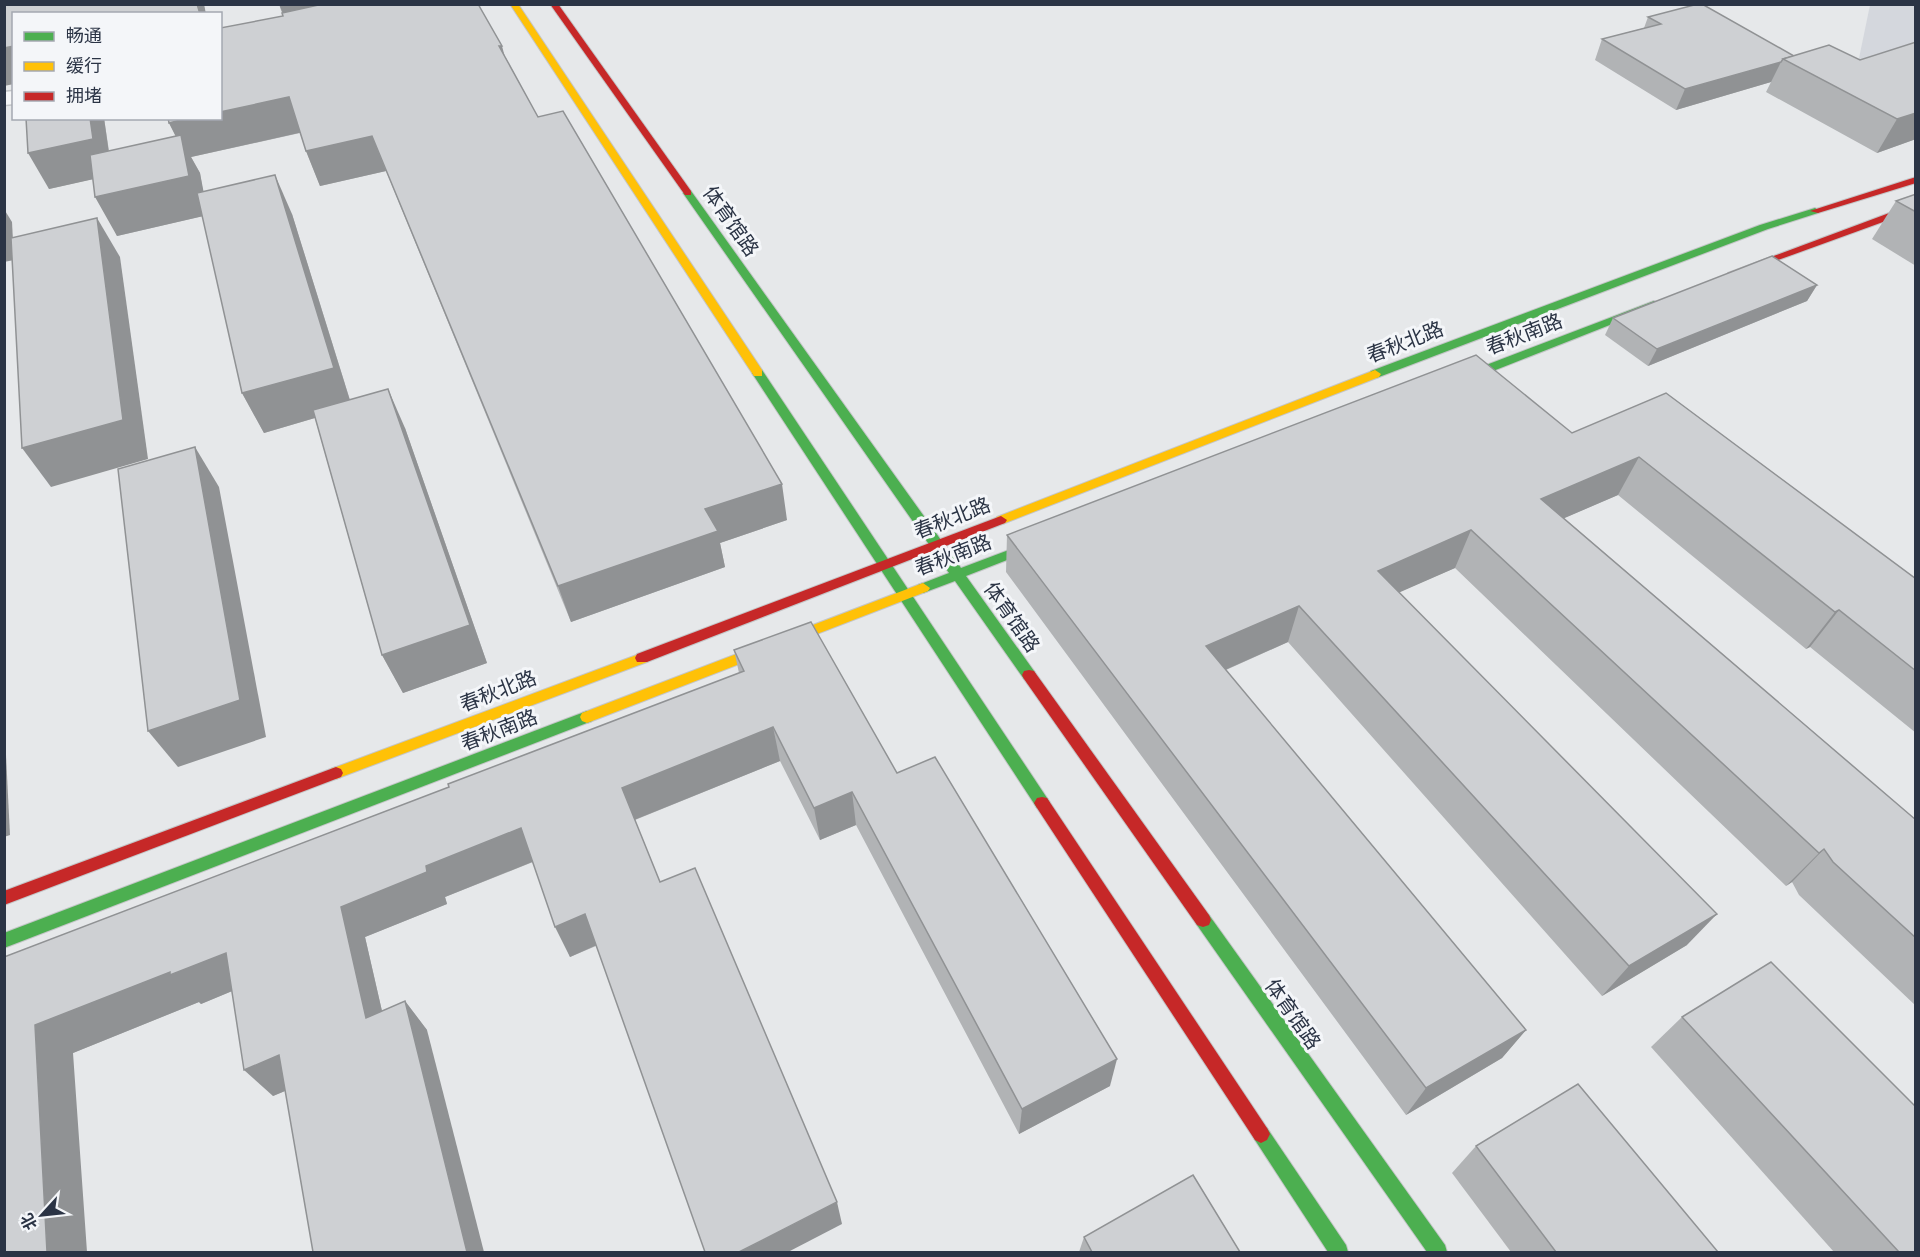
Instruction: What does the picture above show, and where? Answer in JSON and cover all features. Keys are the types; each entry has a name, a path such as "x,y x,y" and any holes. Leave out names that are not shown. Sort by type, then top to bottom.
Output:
{"main road":[{"path":"514,4 1339,1252"},
{"name":"体育馆路","path":"554,4 1438,1252"},
{"name":"春秋北路","path":"4,898 885,565 1462,340 1753,232 1916,180"},
{"path":"1717,280 1916,206"},
{"name":"春秋南路","path":"1433,390 1662,301"},
{"name":"春秋南路","path":"4,940 1057,536"}],"shaded area":[{"path":"1870,5 1915,5 1915,99 1857,68"}],"building":[{"path":"4,4 197,4 199,12 12,12 12,46 4,48"},
{"path":"323,4 478,4 538,117 563,111 782,484 705,509 718,531 558,586 372,136 306,151 289,97 222,112 222,28 283,16 282,13"},
{"path":"1702,4 1794,56 1783,59 1781,62 1685,89 1602,39 1661,24 1648,17"},
{"path":"1916,42 1916,113 1897,119 1783,59 1829,45 1860,60"},
{"path":"26,120 90,120 93,139 28,153"},
{"path":"181,135 189,176 95,197 90,155"},
{"path":"275,175 334,368 242,393 197,193"},
{"path":"1916,194 1916,212 1896,201"},
{"path":"97,218 123,420 22,448 11,238"},
{"path":"1772,256 1817,285 1657,349 1613,318"},
{"path":"1476,355 1572,433 1666,393 1916,579 1916,671 1839,610 1835,612 1639,457 1541,499 1916,820 1916,938 1833,862 1824,849 1819,853 1471,530 1378,571 1717,914 1629,966 1299,606 1206,646 1526,1030 1426,1088 1007,535"},
{"path":"388,389 470,625 382,655 313,410"},
{"path":"195,447 240,700 148,731 118,469"},
{"path":"811,622 897,773 935,757 1117,1059 1022,1109 852,792 814,808 773,727 622,788 660,882 695,868 837,1202 739,1252 705,1252 585,914 555,927 521,828 426,866 427,872 341,907 366,1018 405,1001 467,1252 313,1252 279,1055 244,1070 226,953 170,975 170,972 35,1025 47,1252 4,1252 4,957 449,787 448,784 744,671 734,650"},
{"path":"1771,962 1916,1107 1916,1252 1899,1252 1682,1017"},
{"path":"1578,1084 1718,1252 1556,1252 1476,1146"},
{"path":"1193,1175 1240,1252 1092,1252 1084,1237"}],"traffic: fast":[{"path":"688,193 1029,675"},
{"path":"1375,374 1764,227 1815,211"},
{"path":"1451,383 1654,304"},
{"path":"758,373 1042,803"},
{"path":"923,588 1047,540"},
{"path":"4,941 587,717"},
{"path":"1203,920 1438,1252"},
{"path":"1261,1134 1339,1252"}],"traffic: slow":[{"path":"514,4 758,373"},
{"path":"1001,520 1375,374"},
{"path":"587,717 923,588"},
{"path":"336,773 642,658"}],"traffic: jam":[{"path":"554,4 688,193"},
{"path":"1815,211 1916,180"},
{"path":"1733,273 1916,206"},
{"path":"642,658 1001,520"},
{"path":"1029,675 1203,920"},
{"path":"4,898 336,773"},
{"path":"1042,803 1261,1134"}]}
